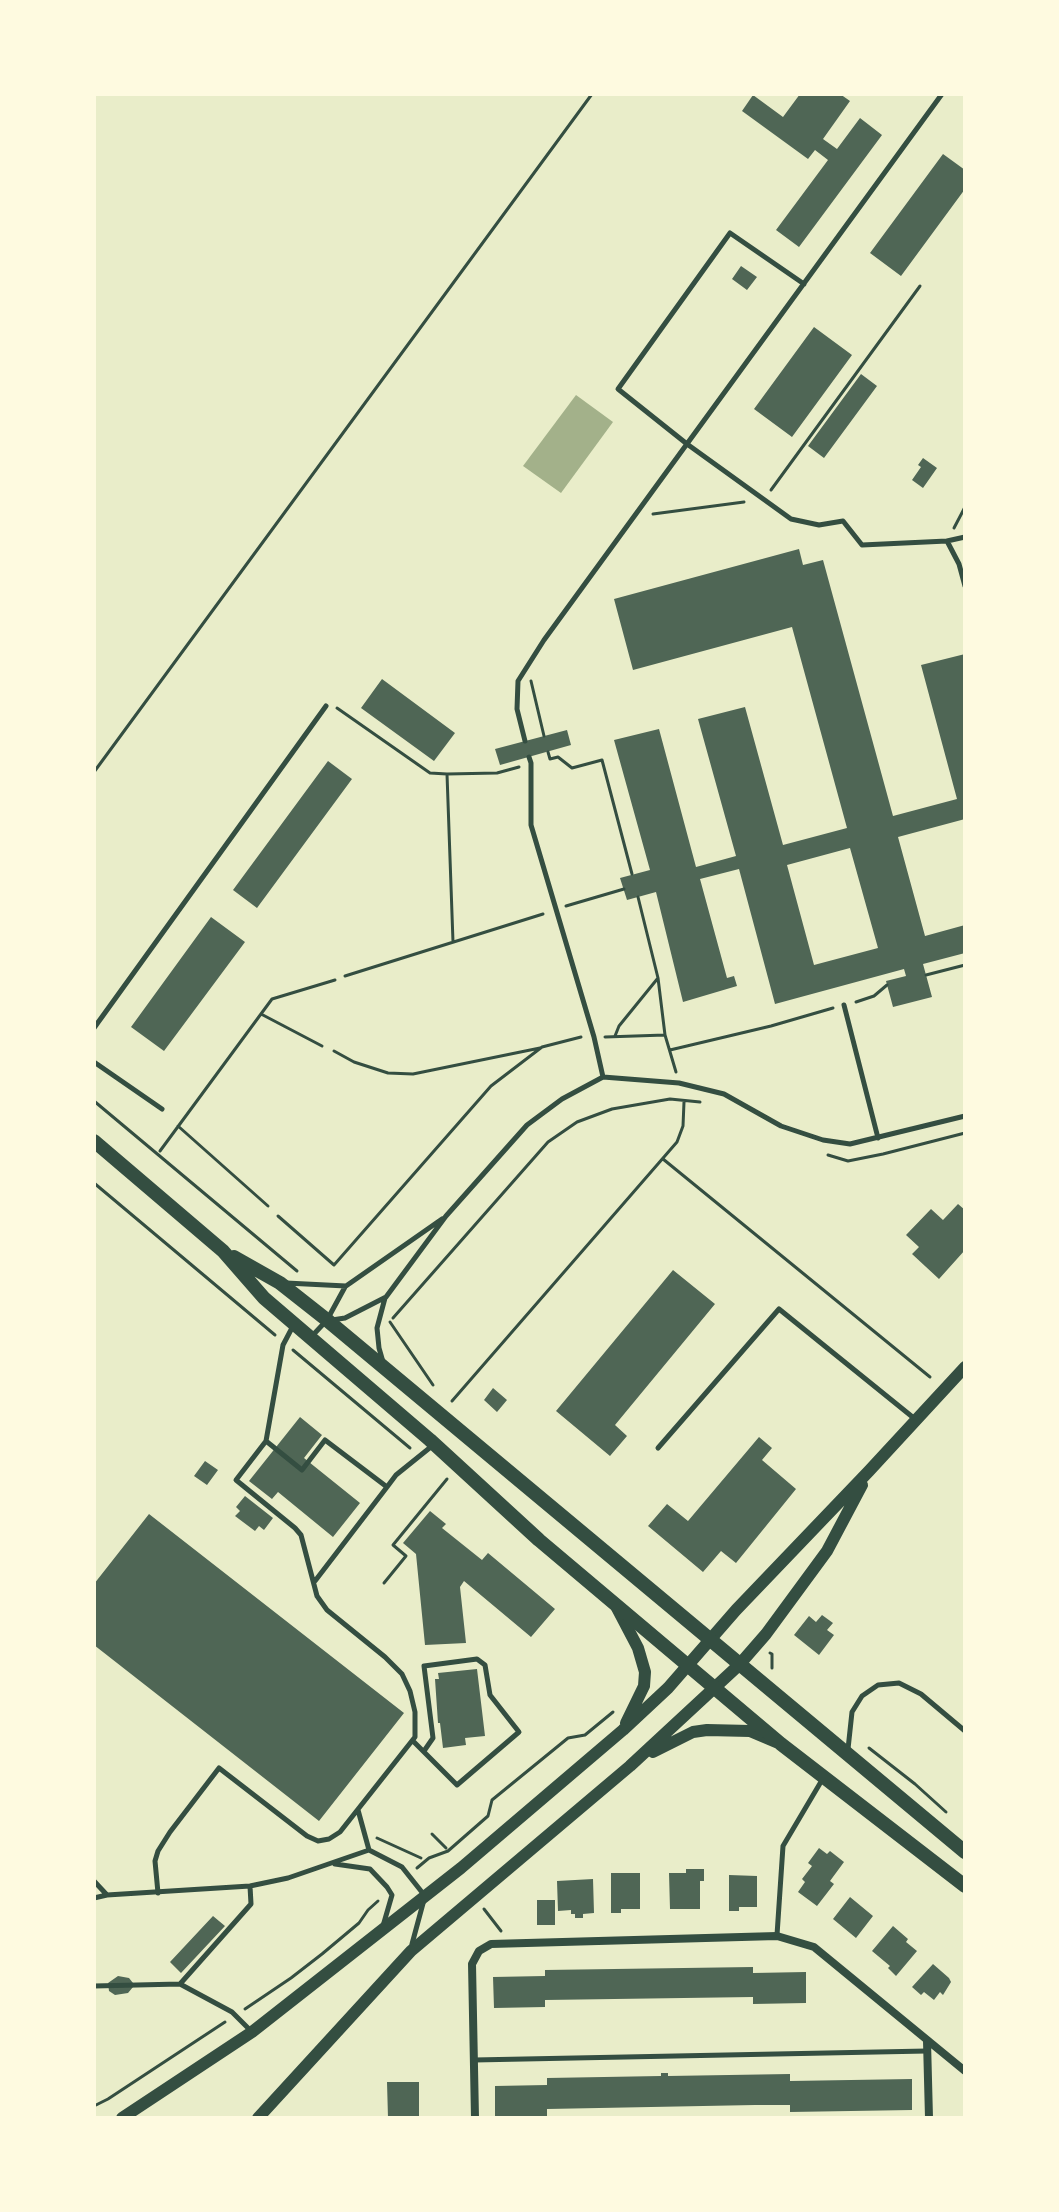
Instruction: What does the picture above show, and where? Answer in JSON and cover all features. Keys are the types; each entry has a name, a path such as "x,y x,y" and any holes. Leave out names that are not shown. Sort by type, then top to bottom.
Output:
{"main road":[{"path":"94,1141 223,1251 264,1298 294,1325 435,1444 498,1504 615,1605 781,1744 965,1886"},
{"path":"223,1251 280,1283 327,1320 739,1665 961,1845"}],"street":[{"path":"122,2118 252,2032 425,1896 623,1730 688,1666 709,1639 965,1367"},
{"path":"258,2118 411,1951 630,1766 739,1665 766,1634 827,1551 869,1471"},
{"path":"615,1605 638,1648 645,1672 644,1686 623,1730"},
{"path":"630,1766 693,1732 750,1731 781,1744"},
{"path":"475,2118 472,1964 479,1951 491,1944 777,1936 814,1947 965,2071"},
{"path":"927,2041 929,2118"}],"lane":[{"path":"525,741 517,709 518,681 544,640 942,94"},
{"path":"804,284 730,233 618,389 687,444 791,519 819,525 843,521 862,545 947,541 965,537"},
{"path":"947,541 959,564 965,586"},
{"path":"94,1028 326,706"},
{"path":"530,760 531,825 603,1077"},
{"path":"844,1005 878,1138"},
{"path":"94,1062 162,1109"},
{"path":"386,1370 377,1328 386,1297 446,1216 527,1125 562,1099 603,1077 679,1083 724,1094 781,1126 823,1140 850,1144 965,1116"},
{"path":"310,1339 327,1320 346,1286 446,1216"},
{"path":"280,1283 346,1286"},
{"path":"327,1320 345,1318 386,1297"},
{"path":"658,1448 779,1309 916,1419"},
{"path":"158,1893 155,1861 158,1851 219,1768 292,1826 318,1841 334,1837 413,1741 417,1732 410,1691 402,1674 327,1610 317,1596 301,1535 236,1480 266,1441 283,1345 294,1325"},
{"path":"266,1441 302,1470 325,1440 387,1487"},
{"path":"315,1582 396,1475 435,1444"},
{"path":"413,1741 457,1785 519,1732 490,1695 485,1665 477,1659 424,1666 433,1738 424,1751"},
{"path":"848,1754 852,1712 862,1696 878,1685 899,1683 921,1694 965,1731"},
{"path":"777,1936 783,1846 824,1777"},
{"path":"358,1810 369,1850"},
{"path":"94,1898 250,1886 288,1878 369,1850 402,1867 425,1896 411,1951"},
{"path":"330,1863 370,1869 387,1887 392,1895 382,1929"},
{"path":"94,1881 107,1895"},
{"path":"180,1984 251,1904 250,1886"},
{"path":"94,1986 180,1984 232,2012 252,2032"},
{"path":"474,2060 927,2051"}],"path":[{"path":"94,772 592,94"},
{"path":"637,513 657,514 764,499 920,286"},
{"path":"947,541 965,507"},
{"path":"528,666 544,736"},
{"path":"329,718 338,707 430,773 497,773 530,760 558,757 572,768 602,760 632,874"},
{"path":"548,752 550,759"},
{"path":"447,774 453,942"},
{"path":"345,976 624,889"},
{"path":"452,1401 677,1142 683,1126 684,1101 665,1035 658,978 638,897"},
{"path":"926,975 965,965"},
{"path":"615,1036 619,1026 658,978"},
{"path":"160,1151 272,999 335,980"},
{"path":"669,1050 844,1005 874,996 887,985"},
{"path":"261,1014 322,1046"},
{"path":"334,1051 354,1062 388,1073 413,1074 577,1037 665,1035"},
{"path":"278,1216 334,1265 491,1086 542,1047"},
{"path":"393,1318 548,1142 577,1122 612,1109 670,1099 706,1103"},
{"path":"94,1101 306,1278"},
{"path":"178,1126 268,1206"},
{"path":"821,1153 848,1161 965,1133"},
{"path":"663,1158 930,1377"},
{"path":"94,1183 273,1332 283,1345"},
{"path":"384,1583 406,1556 393,1545 447,1479"},
{"path":"432,1834 446,1848"},
{"path":"365,1836 421,1858"},
{"path":"484,1909 501,1930"}],"shaded area":[{"path":"576,395 613,422 561,493 523,466"}],"building":[{"path":"800,94 840,94 850,101 823,139 837,149 860,118 882,135 799,247 776,230 828,160 815,150 808,159 742,111 753,95 783,117"},
{"path":"943,154 965,170 965,189 901,276 870,253"},
{"path":"741,266 757,277 747,290 732,279"},
{"path":"814,327 852,355 792,437 754,409"},
{"path":"861,374 877,386 824,458 808,446"},
{"path":"923,458 937,468 923,488 912,480"},
{"path":"799,549 803,565 823,560 893,816 957,799 921,665 965,654 965,819 898,837 925,936 965,925 965,953 923,964 932,997 893,1007 886,981 906,976 904,969 775,1004 739,869 700,879 727,978 734,976 737,986 683,1002 656,892 627,900 620,878 650,870 614,740 659,729 696,867 736,856 698,719 745,707 783,845 847,828 792,627 633,670 614,599","holes":["850,848 878,948 814,965 787,865"]},
{"path":"382,679 455,733 434,761 361,708"},
{"path":"567,730 571,745 500,765 495,749"},
{"path":"328,761 352,779 257,908 233,890"},
{"path":"211,917 245,942 164,1051 131,1027"},
{"path":"958,1204 965,1210 965,1250 939,1279 912,1254 919,1247 906,1235 931,1209 943,1220"},
{"path":"673,1270 715,1304 615,1425 627,1436 610,1456 556,1411"},
{"path":"493,1388 507,1400 497,1412 484,1400"},
{"path":"300,1417 322,1435 304,1458 360,1503 333,1537 278,1492 272,1499 249,1481"},
{"path":"759,1437 772,1448 762,1460 796,1489 736,1563 721,1551 703,1572 648,1526 667,1504 688,1521"},
{"path":"205,1461 218,1470 207,1485 194,1476"},
{"path":"245,1496 273,1518 264,1530 259,1526 255,1531 235,1516 240,1511 236,1507"},
{"path":"430,1511 446,1524 442,1528 482,1560 488,1553 555,1609 531,1637 464,1581 460,1587 466,1643 425,1645 416,1554 403,1543"},
{"path":"149,1514 404,1713 319,1821 94,1645 94,1584"},
{"path":"822,1615 833,1623 827,1630 834,1635 819,1655 794,1635 809,1616 816,1622"},
{"path":"477,1669 485,1736 465,1738 466,1745 443,1748 435,1679 439,1679 438,1673"},
{"path":"819,1848 827,1854 830,1851 844,1862 830,1881 834,1884 817,1906 798,1892 805,1882 802,1879 812,1866 808,1863"},
{"path":"686,1869 704,1869 704,1881 700,1881 700,1909 670,1909 669,1873 686,1873"},
{"path":"611,1873 640,1873 640,1909 621,1909 621,1913 611,1913"},
{"path":"729,1875 757,1876 757,1907 739,1907 739,1911 729,1911"},
{"path":"593,1879 594,1913 575,1918 571,1910 558,1911 557,1881"},
{"path":"850,1897 873,1916 856,1938 833,1919"},
{"path":"537,1900 555,1900 555,1925 537,1925"},
{"path":"213,1916 225,1926 181,1973 170,1962"},
{"path":"893,1926 917,1951 896,1976 888,1968 890,1966 872,1951"},
{"path":"933,1964 951,1982 943,1995 940,1992 934,2000 912,1987"},
{"path":"753,1967 753,1973 806,1972 806,2003 753,2004 753,1997 545,2000 545,2007 494,2008 493,1977 545,1976 545,1970"},
{"path":"118,1976 129,1978 133,1983 128,1993 115,1995 109,1991 108,1983"},
{"path":"661,2073 668,2073 668,2076 790,2074 790,2081 912,2079 912,2110 790,2112 790,2105 755,2105 547,2109 547,2117 495,2118 495,2086 547,2085 547,2078 661,2076"},
{"path":"387,2082 419,2082 419,2118 388,2118"}]}
